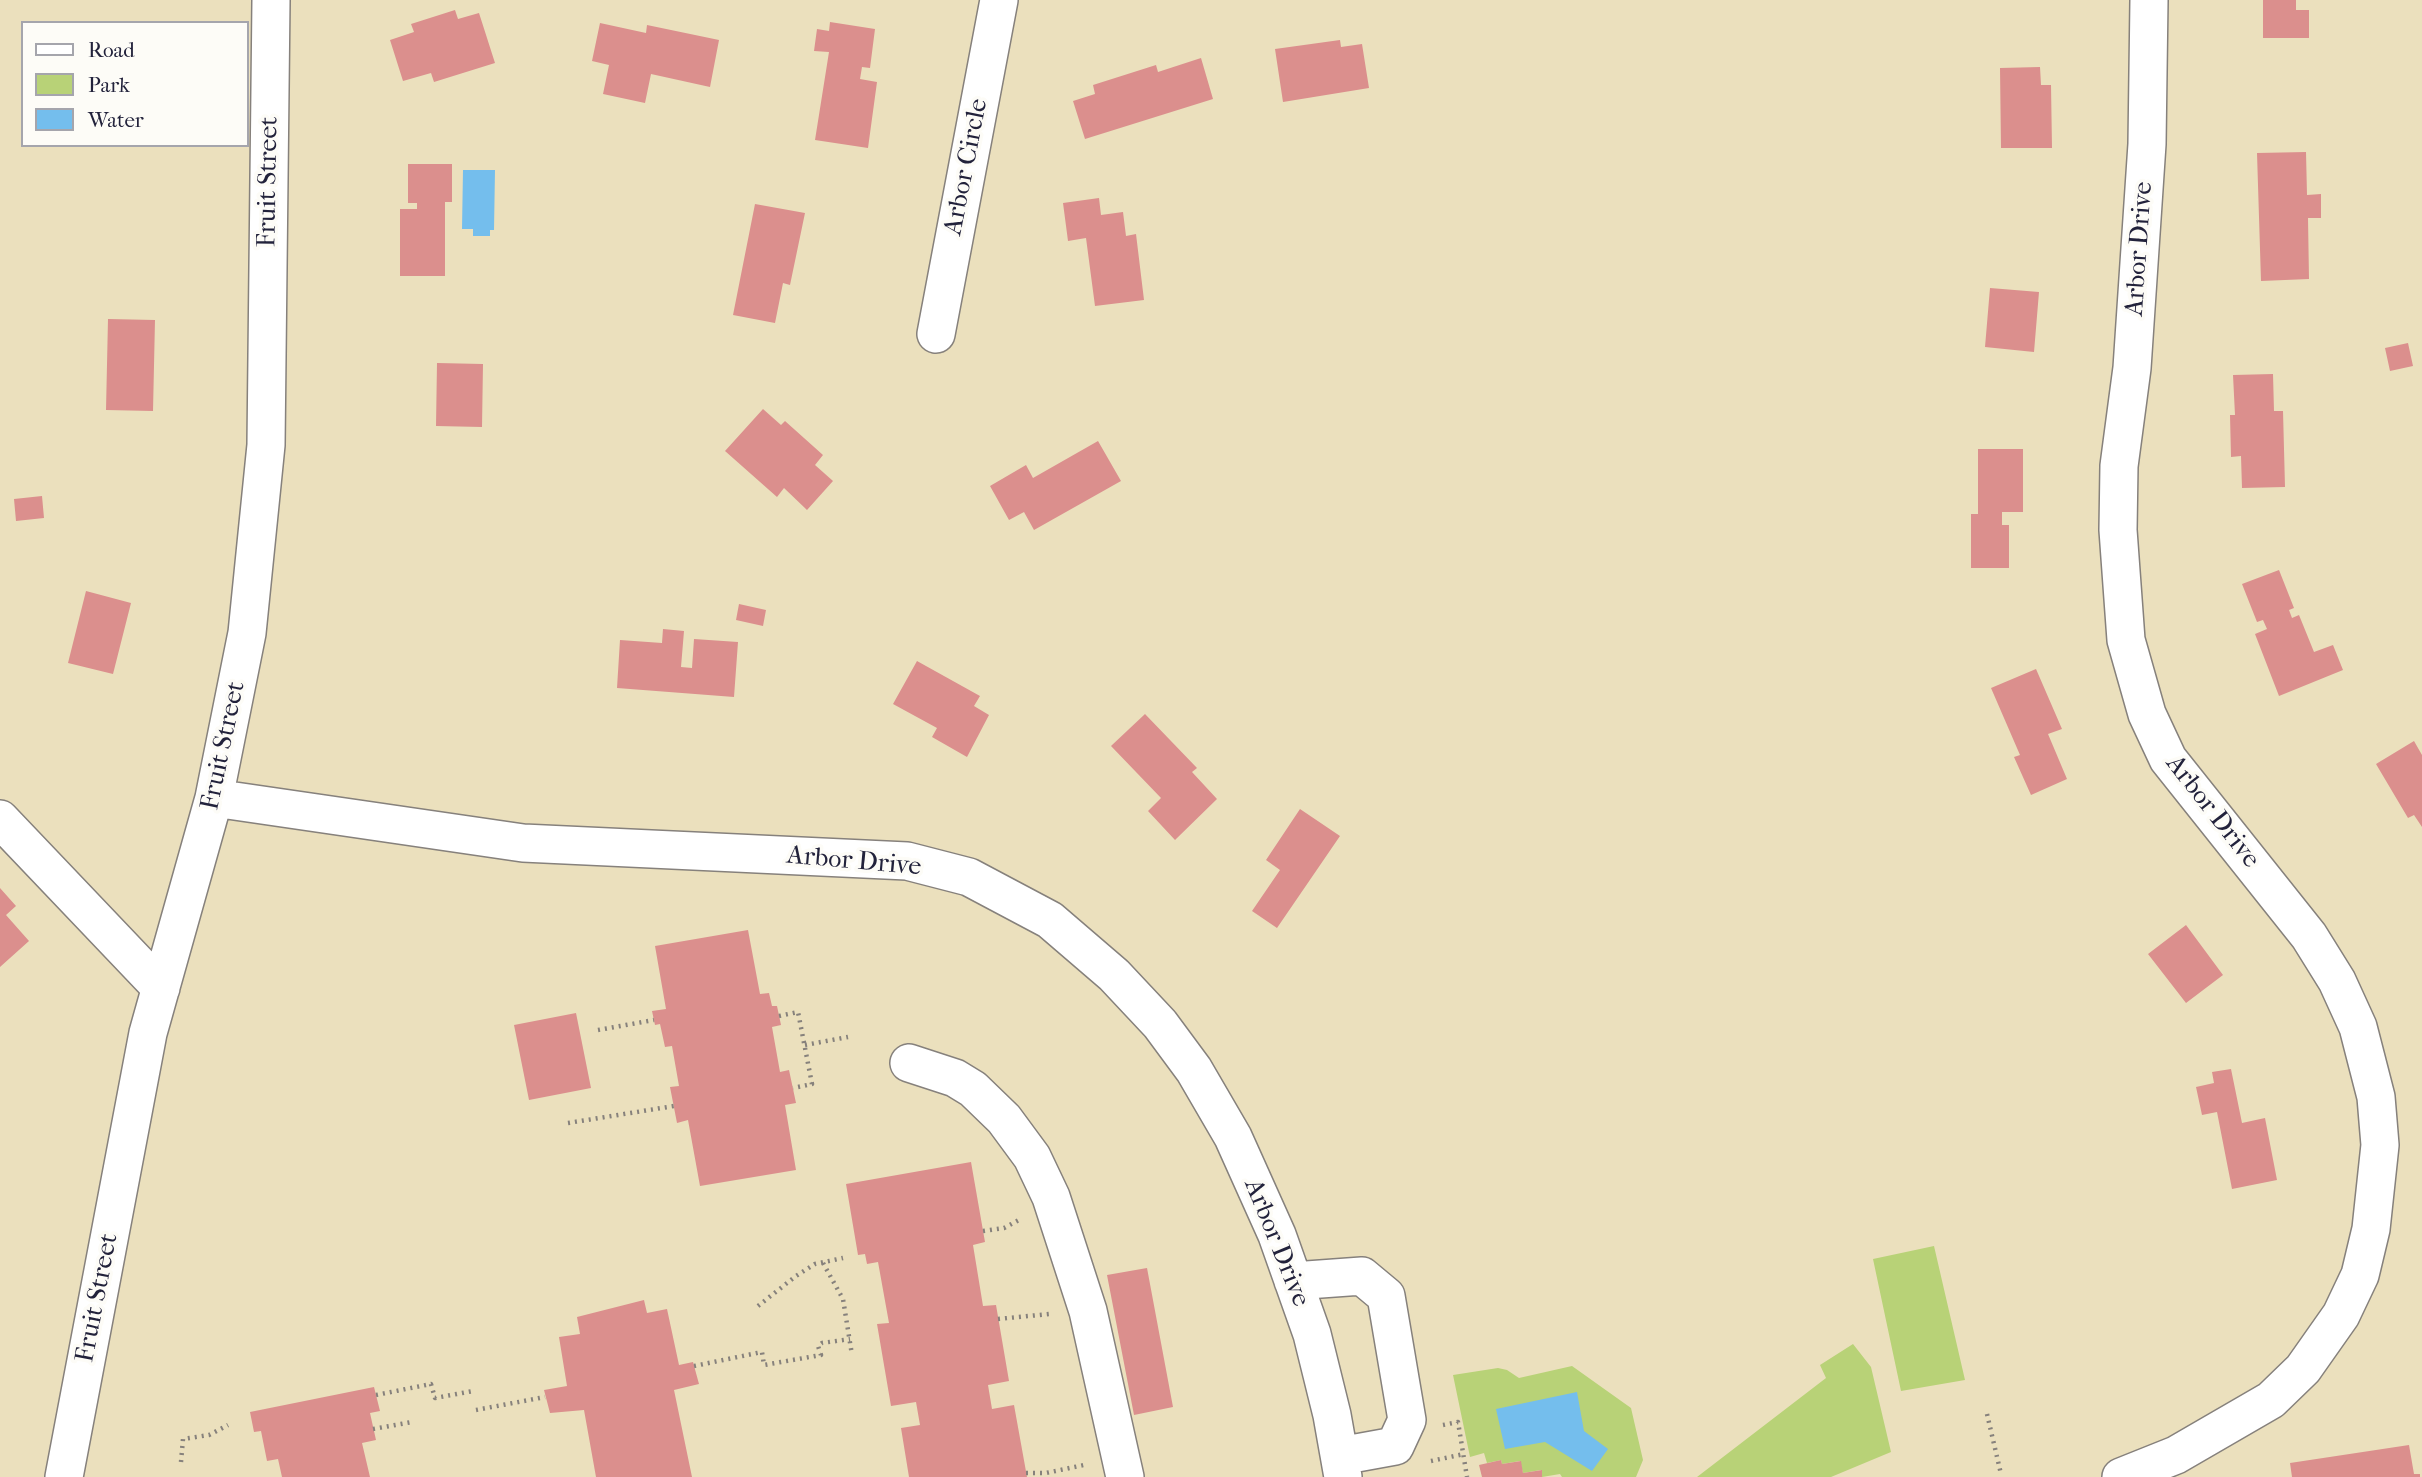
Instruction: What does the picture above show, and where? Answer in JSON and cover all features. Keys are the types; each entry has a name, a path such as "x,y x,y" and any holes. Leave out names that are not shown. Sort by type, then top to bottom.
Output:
{"street":[{"name":"Fruit Street","path":"64,1477 148,1032 214,799 247,633 267,445 271,0"},
{"name":"Arbor Circle","path":"936,334 999,0"},
{"name":"Arbor Drive","path":"2121,1477 2176,1455 2271,1400 2303,1369 2342,1315 2360,1275 2371,1229 2380,1145 2376,1097 2358,1027 2337,981 2309,936 2168,759 2147,714 2126,640 2118,530 2119,466 2132,368 2147,144 2149,0"},
{"name":"Arbor Drive","path":"214,799 523,843 907,862 969,877 1050,920 1114,975 1160,1024 1194,1070 1233,1137 1276,1235 1312,1334 1332,1415 1341,1467"},
{"path":"0,819 162,988"},
{"path":"909,1063 955,1078 973,1089 1004,1119 1031,1157 1051,1197 1088,1311 1109,1470"},
{"path":"1293,1281 1362,1276 1386,1296 1407,1420 1395,1446 1341,1467"}],"path":[{"path":"779,1016 799,1012 812,1084 793,1088"},
{"path":"598,1030 654,1020"},
{"path":"805,1045 848,1037"},
{"path":"568,1123 674,1106"},
{"path":"983,1231 1004,1228 1026,1216"},
{"path":"758,1307 815,1264 843,1258"},
{"path":"823,1263 843,1299 852,1355"},
{"path":"998,1319 1055,1313"},
{"path":"694,1366 762,1352 764,1365 821,1355 818,1346 822,1343 850,1339"},
{"path":"376,1395 431,1384 435,1398 473,1391"},
{"path":"476,1410 545,1396"},
{"path":"1987,1414 2001,1474"},
{"path":"373,1429 412,1422"},
{"path":"1454,1423 1458,1422 1467,1477"},
{"path":"181,1462 183,1439 209,1435 228,1425"},
{"path":"1026,1473 1109,1470"}],"green space":[{"path":"1934,1246 1965,1380 1901,1391 1873,1259"},
{"path":"1853,1344 1871,1367 1891,1452 1831,1477 1697,1477 1826,1378 1820,1365"},
{"path":"1572,1366 1631,1408 1643,1460 1636,1477 1562,1477 1560,1474 1542,1477 1541,1470 1523,1473 1520,1461 1502,1464 1501,1460 1487,1463 1484,1453 1470,1457 1453,1375 1498,1368 1519,1378"}],"water":[{"path":"463,170 495,170 494,230 490,230 490,236 473,236 473,229 462,229"},
{"path":"1577,1392 1584,1431 1608,1449 1592,1471 1545,1442 1505,1449 1496,1409"}],"building":[{"path":"2263,0 2296,0 2296,10 2309,10 2309,38 2263,38"},
{"path":"455,10 458,19 479,13 495,63 434,82 431,73 403,81 390,40 414,32 411,24"},
{"path":"830,22 875,29 870,68 862,67 860,79 877,82 868,148 815,140 829,52 814,51 817,29 829,31"},
{"path":"600,23 646,33 647,25 719,40 710,87 651,74 645,103 603,94 609,65 592,61"},
{"path":"1340,40 1341,47 1362,44 1369,88 1283,102 1275,49"},
{"path":"1201,58 1213,99 1085,139 1073,101 1095,94 1093,85 1156,65 1158,72"},
{"path":"2040,67 2041,85 2051,85 2052,148 2001,148 2000,68"},
{"path":"2306,152 2307,195 2321,194 2321,218 2308,218 2309,279 2261,281 2257,153"},
{"path":"408,164 452,164 452,202 445,202 445,276 400,276 400,209 417,209 417,203 408,203"},
{"path":"1099,198 1101,215 1123,212 1126,236 1136,234 1144,300 1095,306 1086,238 1068,241 1063,203"},
{"path":"755,204 805,213 790,285 783,283 775,323 733,315"},
{"path":"1990,288 2039,292 2034,352 1985,347"},
{"path":"108,319 155,320 153,411 106,410"},
{"path":"2408,343 2413,366 2390,371 2385,348"},
{"path":"437,363 483,364 482,427 436,426"},
{"path":"2273,374 2274,411 2283,411 2285,487 2242,488 2241,456 2231,457 2230,415 2235,415 2233,375"},
{"path":"763,409 781,425 785,421 823,455 815,465 833,481 807,510 784,488 777,497 725,451"},
{"path":"1098,441 1121,481 1034,530 1024,512 1009,520 990,486 1026,465 1033,478"},
{"path":"1978,449 2023,449 2023,512 2002,512 2002,525 2009,525 2009,568 1971,568 1971,514 1978,514"},
{"path":"42,496 44,518 16,521 14,499"},
{"path":"2279,570 2294,608 2289,610 2292,618 2299,615 2314,652 2333,645 2343,670 2279,696 2255,634 2267,629 2263,620 2257,622 2242,584"},
{"path":"86,591 131,603 113,674 68,663"},
{"path":"739,604 766,610 763,626 736,620"},
{"path":"663,629 684,631 681,667 692,668 694,639 738,642 734,697 617,688 620,640 662,643"},
{"path":"917,661 980,696 974,706 989,715 967,757 932,737 937,728 893,704"},
{"path":"2036,669 2062,729 2048,734 2067,779 2031,795 2014,757 2020,755 1991,688"},
{"path":"1145,714 1197,768 1192,772 1217,799 1175,840 1148,811 1161,798 1111,746"},
{"path":"2414,741 2422,755 2422,827 2414,815 2408,818 2376,764"},
{"path":"1300,809 1340,836 1277,928 1252,911 1280,870 1266,860"},
{"path":"0,888 16,906 6,915 29,941 0,967"},
{"path":"2186,925 2223,975 2186,1003 2148,954"},
{"path":"748,930 760,994 769,993 772,1006 777,1006 781,1025 772,1027 780,1072 789,1070 796,1103 785,1105 796,1170 700,1186 688,1120 677,1123 670,1087 679,1086 672,1046 665,1047 660,1024 655,1025 652,1011 666,1009 655,946"},
{"path":"576,1013 591,1088 529,1100 514,1025"},
{"path":"2231,1069 2242,1123 2265,1118 2277,1180 2232,1189 2217,1112 2202,1115 2196,1087 2214,1083 2212,1072"},
{"path":"971,1162 985,1242 973,1245 983,1306 996,1305 1009,1381 988,1385 992,1409 1014,1405 1027,1477 909,1477 901,1428 920,1425 916,1402 891,1406 877,1324 889,1323 878,1262 867,1264 865,1254 858,1255 846,1184"},
{"path":"1147,1268 1173,1407 1134,1415 1107,1275"},
{"path":"644,1300 647,1313 667,1309 679,1365 693,1362 699,1384 674,1390 692,1477 596,1477 584,1410 550,1413 544,1390 567,1386 559,1337 580,1334 577,1317"},
{"path":"374,1387 380,1411 370,1413 376,1440 362,1443 370,1477 282,1477 278,1459 267,1461 261,1431 254,1432 250,1412"},
{"path":"2409,1445 2414,1474 2420,1474 2420,1477 2292,1477 2290,1463"},
{"path":"1501,1460 1502,1464 1521,1461 1523,1473 1542,1470 1542,1477 1482,1477 1479,1465"}]}
